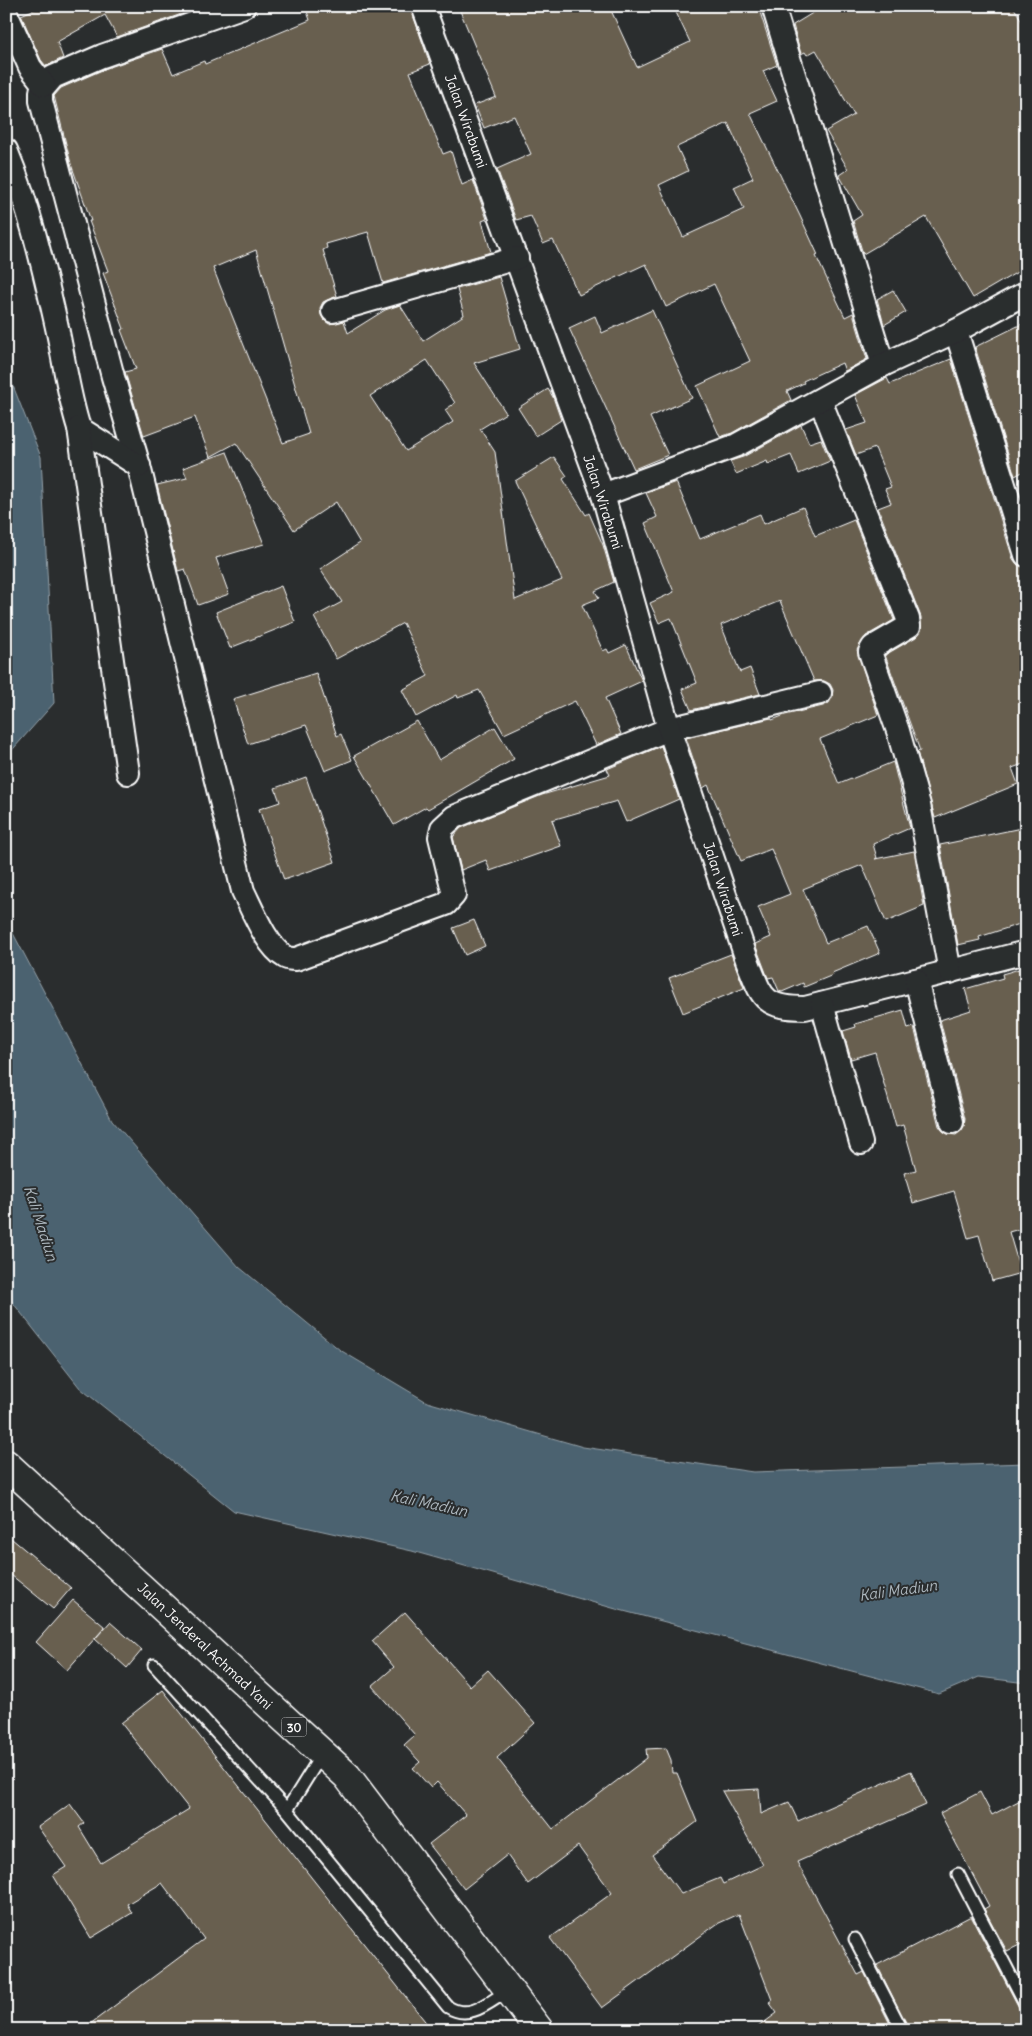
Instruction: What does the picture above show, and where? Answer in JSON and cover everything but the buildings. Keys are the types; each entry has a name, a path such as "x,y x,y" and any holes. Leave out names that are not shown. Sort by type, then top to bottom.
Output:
{"highway":[{"name":"Jalan Jenderal Achmad Yani","path":"6,1464 347,1776 539,2030"}],"street":[{"path":"244,6 102,56 54,77 44,85 41,91 41,101 113,376 139,466 243,891 266,936 278,952 286,958 296,959 446,904 452,900 454,895 440,837 442,828 454,816 669,729 820,693"},
{"name":"Jalan Wirabumi","path":"424,6 603,496 669,729 759,991 768,1002 785,1008 805,1008 822,1004"},
{"path":"773,6 883,365"},
{"path":"6,13 30,67 44,85"},
{"path":"6,150 22,188 56,323 72,408 79,428 128,773"},
{"path":"334,311 517,258"},
{"path":"603,496 737,445 883,365 956,331 1026,293"},
{"path":"956,331 1026,555"},
{"path":"820,400 908,619 908,626 873,647 870,652 898,731 919,804 950,972"},
{"path":"79,428 139,466"},
{"path":"861,1143 822,1004 1026,952"},
{"path":"916,980 952,1122"}],"lane":[{"path":"154,1665 287,1810 448,2007 456,2012 470,2013 509,1990"},
{"path":"287,1810 322,1754"},
{"path":"958,1874 1026,2005"},
{"path":"855,1938 902,2030"}],"water":[{"path":"6,368 41,457 54,703 6,757"},
{"name":"Kali Madiun","path":"6,920 112,1120 239,1267 340,1350 427,1402 583,1447 753,1472 1026,1463 1026,1683 979,1677 939,1694 616,1609 412,1551 234,1511 80,1388 6,1294"}]}
